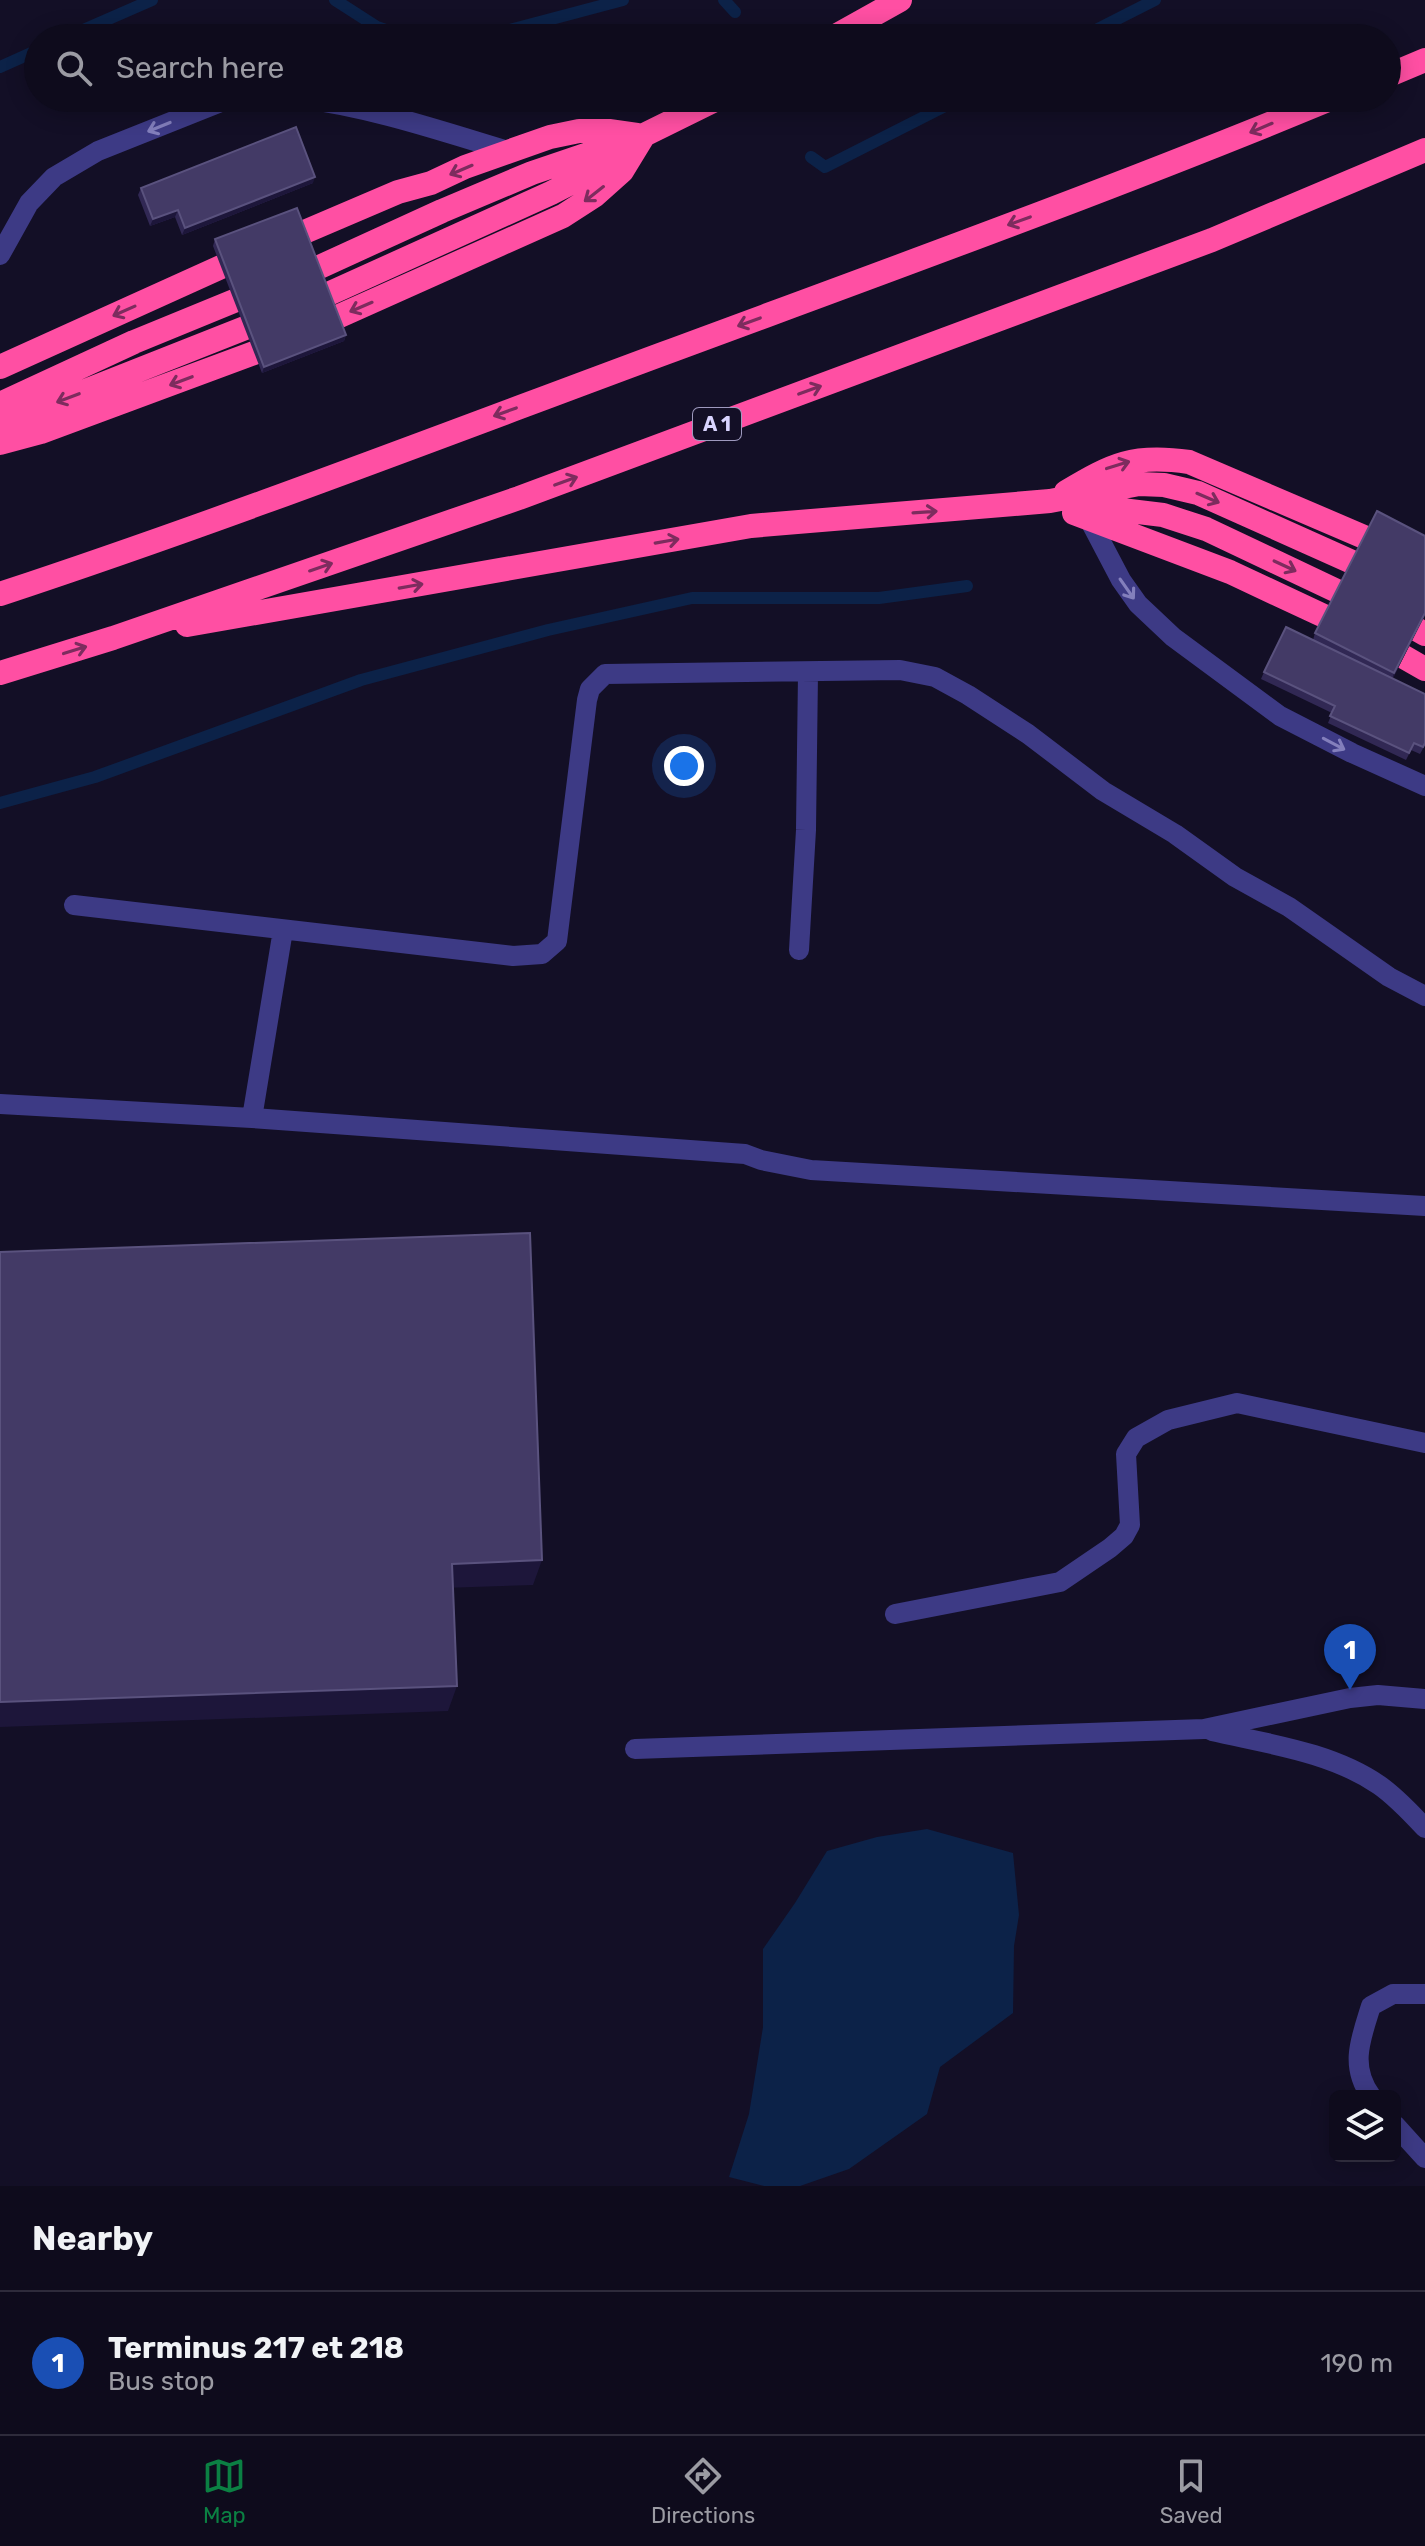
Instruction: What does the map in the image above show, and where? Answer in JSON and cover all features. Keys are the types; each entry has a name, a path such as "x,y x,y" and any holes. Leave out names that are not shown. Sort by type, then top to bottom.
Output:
{"highway":[{"path":"857,24 900,0"},
{"path":"1401,70 1425,60"},
{"path":"315,269 532,173 644,135 691,112"},
{"path":"0,594 111,558 682,347 1189,158 1299,112"},
{"path":"302,233 398,192 431,183 465,167 550,137 579,131 644,135"},
{"path":"331,307 582,177 644,135"},
{"name":"A 1","path":"0,673 113,638 593,471 1212,240 1425,150"},
{"path":"0,367 221,267"},
{"path":"0,404 134,342 234,301"},
{"path":"0,422 245,328"},
{"path":"0,443 41,432 254,353"},
{"path":"1050,501 1107,467 1138,459 1162,458 1189,462 1364,537"},
{"path":"113,638 751,526 1050,501 1139,484 1164,485 1198,493 1352,562"},
{"path":"1050,501 1090,521 1216,566 1324,616"},
{"path":"1050,501 1163,515 1206,529 1337,591"}],"lane":[{"path":"0,255 29,203 54,177 98,151 196,112"},
{"path":"375,112 511,152"},
{"path":"1090,521 1121,580 1138,604 1173,637 1280,716 1425,786"},
{"path":"74,905 513,956 542,954 557,941 585,715 590,689 605,674 900,670 935,677 968,695 1028,734 1103,791 1175,834 1235,877 1289,907 1389,977 1425,996"},
{"path":"799,950 806,830 808,673"},
{"path":"252,1118 283,930"},
{"path":"0,1104 252,1118 745,1154 811,1170 1425,1206"},
{"path":"895,1614 1060,1582 1110,1548 1124,1536 1130,1525 1126,1454 1136,1438 1168,1420 1237,1403 1425,1443"},
{"path":"635,1749 1204,1729 1350,1698 1378,1695 1425,1699"},
{"path":"1204,1729 1300,1751 1351,1770 1380,1786 1425,1828"},
{"path":"1367,2090 1357,2051 1371,2006 1393,1994 1425,1994"},
{"path":"1401,2132 1425,2158"}],"water":[{"path":"927,1829 1013,1853 1019,1915 1014,1946 1013,2013 940,2067 927,2114 849,2169 800,2186 764,2186 729,2177 749,2114 763,2027 763,1949 827,1851 877,1837"}],"building":[{"path":"296,127 315,177 185,228 178,210 153,219 141,188"},
{"path":"297,208 346,335 264,367 215,239"},
{"path":"1377,511 1425,536 1425,613 1394,673 1315,633"},
{"path":"1286,627 1425,694 1423,747 1414,743 1409,753 1330,716 1335,706 1264,672"},
{"path":"530,1233 542,1560 452,1564 457,1686 0,1702 0,1252"}],"waterway":[{"path":"97,24 152,0"},
{"path":"335,0 372,24"},
{"path":"533,24 623,0"},
{"path":"724,0 735,12"},
{"path":"1108,24 1155,0"},
{"path":"0,67 24,56"},
{"path":"811,157 825,167 933,112"},
{"path":"0,803 95,777 361,680 548,630 692,598 879,598 967,586"}],"place":[{"name":"Terminus 217 et 218","path":"1350,1690"}]}
